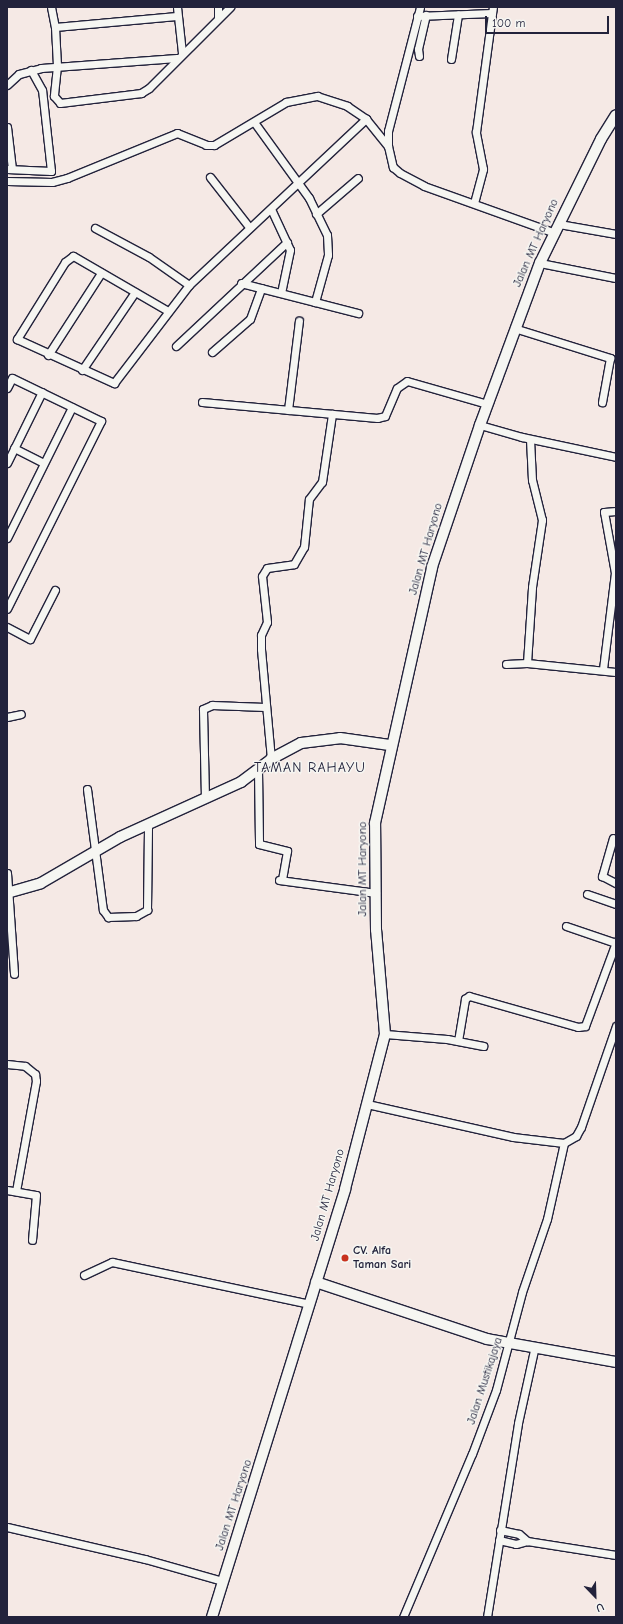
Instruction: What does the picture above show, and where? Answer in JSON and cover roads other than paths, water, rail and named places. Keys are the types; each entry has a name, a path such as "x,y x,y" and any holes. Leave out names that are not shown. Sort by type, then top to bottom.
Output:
{"main road":[{"name":"Jalan MT Haryono","path":"212,1617 316,1282 367,1104 385,1034 376,893 375,823 390,745 432,567 514,328 540,263 616,115"},
{"path":"8,893 41,882 96,850 148,824 240,782 271,759 301,743 318,739 340,738 390,745"},
{"path":"316,1282 509,1345 616,1362"}],"street":[{"path":"51,7 55,27 54,67 56,101 70,102 141,92 158,80 180,55 230,7"},
{"path":"177,7 180,55"},
{"path":"218,7 218,17"},
{"path":"420,7 388,131 388,146 393,167 400,174 474,203 557,228 616,234"},
{"path":"417,16 458,15 493,10 476,132 483,169 474,203"},
{"path":"419,56 418,49 426,15"},
{"path":"451,59 458,15"},
{"path":"55,27 177,16"},
{"path":"7,85 19,74 41,68 180,55"},
{"path":"7,127 9,169 51,171 42,90 31,70"},
{"path":"7,181 52,182 67,178 177,133 206,145 214,145 286,102 305,96 317,96 347,106 366,119 388,146"},
{"path":"168,311 73,256 65,262 17,337 18,341 114,383 189,285 249,227 271,209 366,119"},
{"path":"254,122 298,182 316,214 328,246 315,302"},
{"path":"210,177 249,227"},
{"path":"316,214 358,178"},
{"path":"271,209 290,250 281,293"},
{"path":"95,228 148,256 189,285"},
{"path":"176,346 241,283 287,242"},
{"path":"540,263 616,278"},
{"path":"48,355 101,273"},
{"path":"241,283 358,313"},
{"path":"212,352 250,319 261,288"},
{"path":"82,370 135,292"},
{"path":"288,410 299,321"},
{"path":"514,328 610,358 602,402"},
{"path":"7,388 12,378 101,421 7,609"},
{"path":"202,402 382,417 390,409 396,388 407,381 488,404"},
{"path":"7,463 42,392"},
{"path":"7,538 72,407"},
{"path":"271,759 260,649 261,635 267,622 262,576 267,568 294,564 304,547 309,499 322,482 332,414"},
{"path":"480,425 530,439 616,457"},
{"path":"526,663 532,587 542,520 532,480 530,439"},
{"path":"14,448 43,463"},
{"path":"603,669 606,629 614,591 615,563 604,512 616,511"},
{"path":"7,627 30,639 55,590"},
{"path":"506,664 526,663 603,669 616,672"},
{"path":"205,798 203,709 212,706 265,707"},
{"path":"7,717 22,714"},
{"path":"258,770 259,844 287,851 280,880 376,893"},
{"path":"87,789 106,914 112,918 141,915 147,910 150,901 148,824"},
{"path":"613,838 602,876 616,883"},
{"path":"7,873 14,974"},
{"path":"587,894 616,904"},
{"path":"458,1040 465,999 469,996 578,1027 585,1026 616,943 566,926"},
{"path":"572,1140 580,1127 616,1026"},
{"path":"385,1034 458,1040 483,1046"},
{"path":"367,1104 500,1134 564,1143 580,1137 584,1129 616,1038"},
{"path":"7,1064 25,1066 35,1074 36,1081 16,1192"},
{"name":"Jalan Mustikajaya","path":"403,1617 472,1454 509,1345 524,1287 547,1219 564,1143"},
{"path":"7,1190 36,1195 37,1199 32,1240"},
{"path":"84,1275 112,1262 309,1304"},
{"path":"487,1617 518,1423 534,1350"},
{"path":"7,1527 145,1558 223,1581"},
{"path":"500,1530 519,1534 527,1540 616,1555"},
{"path":"499,1540 516,1544 527,1540"}],"place":[{"name":"CV. Alfa Taman Sari","path":"345,1258"}],"district":[{"name":"TAMAN RAHAYU","path":"310,768"}]}
